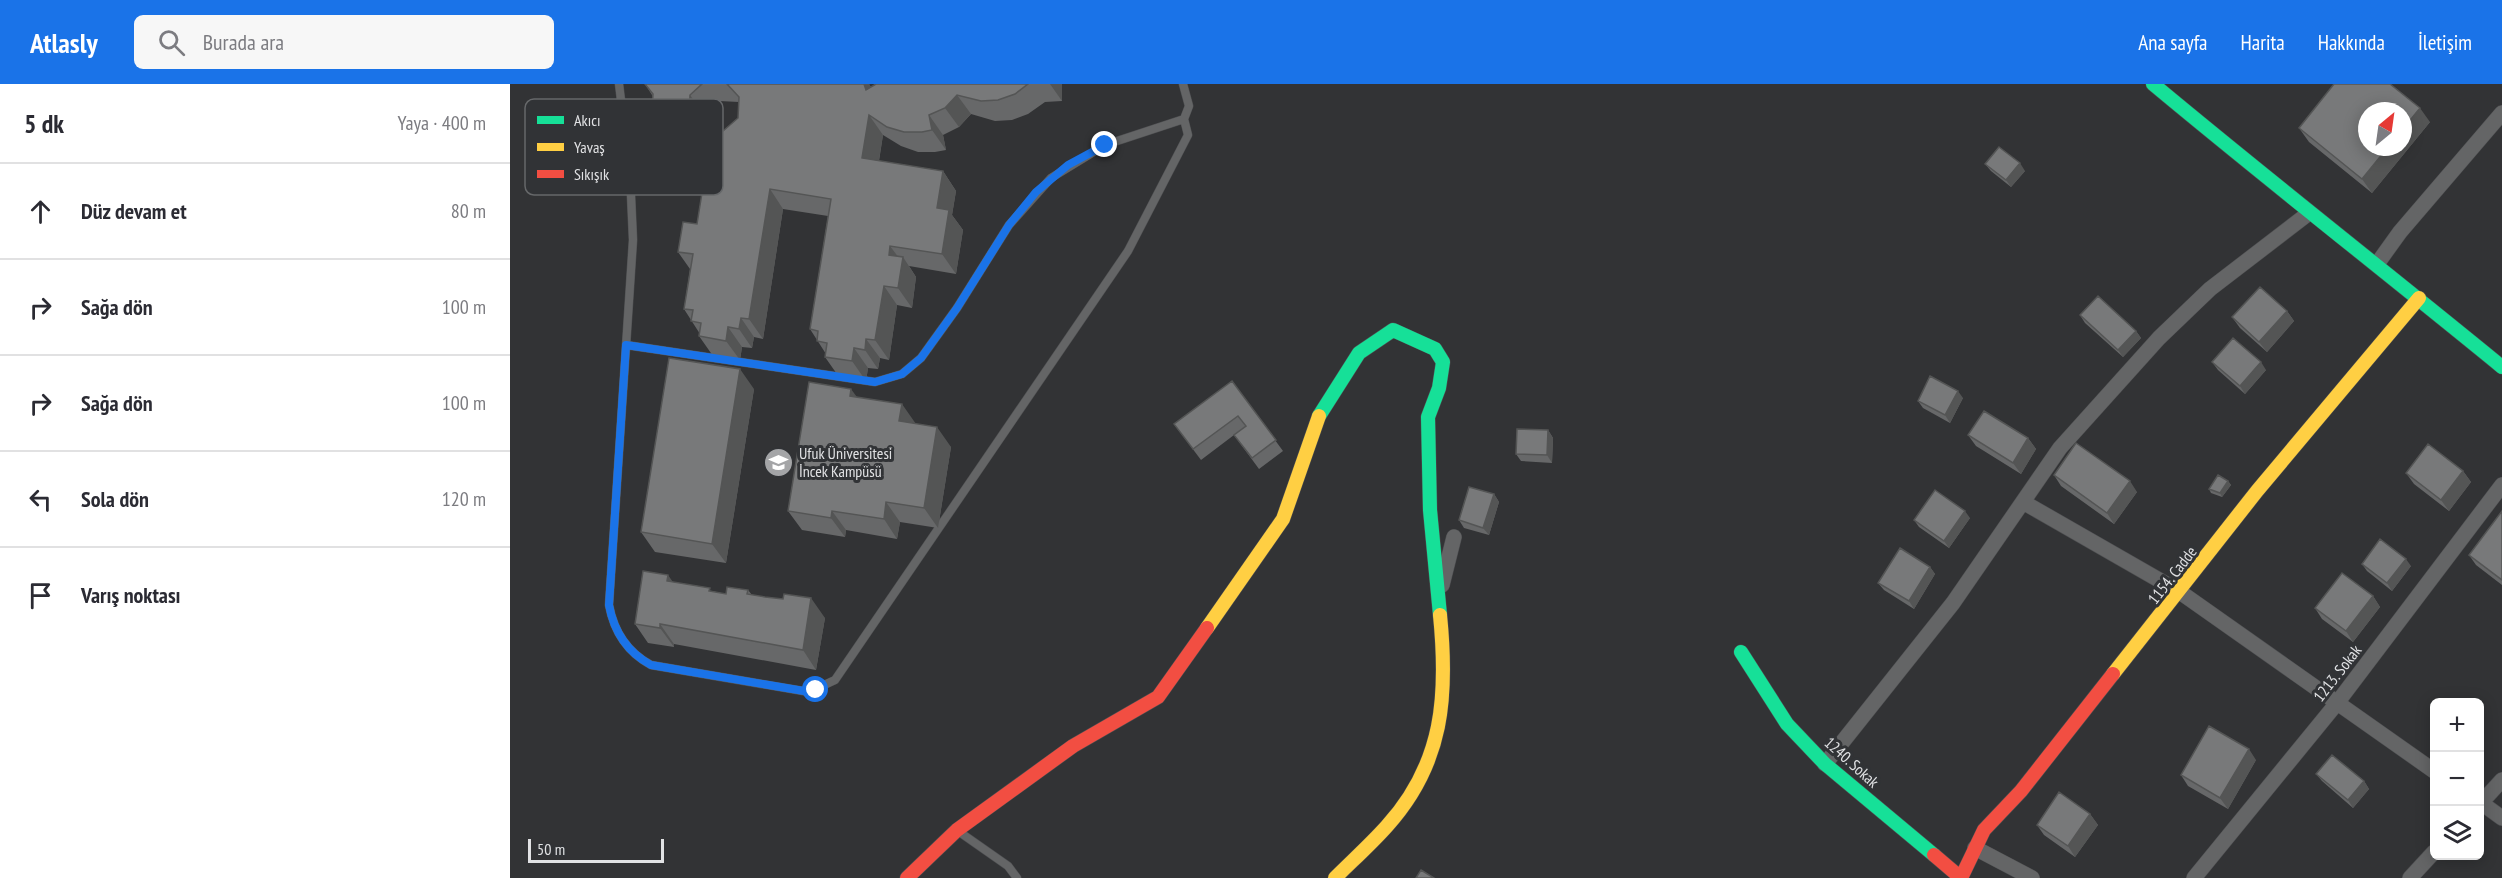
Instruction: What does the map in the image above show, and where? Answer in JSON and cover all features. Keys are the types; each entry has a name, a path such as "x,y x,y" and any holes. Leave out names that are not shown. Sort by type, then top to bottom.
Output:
{"street":[{"path":"2152,84 2309,213 2378,264 2502,367"},
{"path":"2378,264 2400,232 2502,113"},
{"path":"1825,764 1927,639 2001,536 2060,448 2159,338 2210,289 2309,213"},
{"name":"1154. Cadde","path":"1961,878 1984,830 2022,791 2257,491 2419,298"},
{"path":"907,878 957,830 1073,746 1158,697 1283,519 1319,416 1359,353 1393,330 1435,349 1443,362 1439,388 1428,417 1430,510 1445,662 1441,722 1429,757 1407,799 1389,825 1335,878"},
{"name":"1213. Sokak","path":"2194,878 2337,703 2502,485"},
{"path":"2023,502 2180,592 2430,768"},
{"path":"1439,606 1454,537"},
{"name":"1240. Sokak","path":"1741,652 1787,724 1825,764 1961,878"},
{"path":"2484,799 2502,780"},
{"path":"2484,806 2502,818"},
{"path":"1975,848 2032,878"},
{"path":"2410,878 2430,856"}],"lane":[{"path":"619,84 621,99"},
{"path":"626,345 875,382 893,378 921,358 957,308 1009,225 1051,178 1105,145 1184,119 1190,111 1183,84"},
{"path":"631,195 633,240 609,605 616,630 630,651 651,665 810,692 835,681 1128,251 1188,135 1184,119"},
{"path":"957,830 1008,866 1017,878"}],"building":[{"path":"645,84 702,84 690,95 690,99 653,99 653,94"},
{"path":"727,84 864,84 866,90 876,84 1028,84 1015,94 998,100 981,101 957,95 945,108 929,115 932,130 922,132 904,132 887,127 869,115 862,158 943,171 937,208 949,210 942,254 890,246 889,255 903,257 898,288 884,286 875,340 866,339 865,350 854,348 852,361 825,357 827,343 817,341 818,331 810,329 831,199 770,189 749,319 741,318 739,329 728,327 726,341 699,336 701,323 691,321 693,310 684,309 693,254 678,252 683,222 697,224 702,195 723,195 723,131 738,118 739,97"},
{"path":"2334,84 2390,84 2420,108 2412,118 2412,102 2358,102 2358,156 2381,156 2362,179 2299,128"},
{"path":"1999,147 2020,163 2006,180 1985,164"},
{"path":"2260,287 2287,311 2259,342 2232,317"},
{"path":"2098,296 2136,331 2118,350 2080,315"},
{"path":"2233,338 2261,362 2240,386 2212,362"},
{"path":"669,358 740,369 712,544 641,532"},
{"path":"1930,376 1958,391 1945,415 1918,401"},
{"path":"1232,381 1276,440 1252,458 1234,435 1246,426 1238,416 1193,449 1174,424"},
{"path":"809,382 851,389 850,396 902,404 899,421 937,427 924,508 886,502 884,519 832,511 831,518 788,511"},
{"path":"1984,411 2028,438 2013,463 1968,435"},
{"path":"1517,429 1548,430 1547,455 1516,454"},
{"path":"2076,443 2130,481 2107,513 2054,475"},
{"path":"2428,444 2463,471 2441,500 2406,473"},
{"path":"2218,475 2228,481 2220,493 2209,489"},
{"path":"1469,487 1494,494 1483,528 1459,520"},
{"path":"1935,490 1965,511 1944,541 1914,520"},
{"path":"2502,511 2502,580 2469,555"},
{"path":"2380,539 2406,559 2387,583 2362,564"},
{"path":"1900,548 1930,567 1909,601 1878,583"},
{"path":"643,571 668,575 667,581 710,588 709,591 726,594 727,587 748,590 747,594 765,597 783,599 784,594 811,598 803,650 660,624 660,628 635,624"},
{"path":"2342,573 2373,596 2346,631 2315,608"},
{"path":"2209,726 2249,749 2220,798 2181,775"},
{"path":"2332,755 2364,781 2348,800 2316,774"},
{"path":"2059,792 2090,814 2068,846 2037,825"},
{"path":"1421,870 1434,878 1416,878"}],"traffic: fast":[{"path":"2153,84 2502,367"},
{"path":"1319,416 1359,353 1393,330 1435,349 1443,362 1439,388 1428,417 1430,510 1440,615"},
{"path":"1741,652 1787,724 1825,764 1934,855"}],"traffic: slow":[{"path":"2113,674 2257,491 2419,298"},
{"path":"1207,628 1283,519 1319,416"},
{"path":"1335,878 1381,833 1406,802 1431,753 1442,700 1440,615"}],"traffic: jam":[{"path":"907,878 957,830 1073,746 1158,697 1207,628"},
{"path":"1934,855 1961,878 1984,830 2021,791 2113,674"}],"place":[{"name":"Ufuk Üniversitesi İncek Kampüsü","path":"778,462"}],"route":[{"path":"816,690 810,692 651,665 630,651 622,641 611,618 609,605 626,345 875,382 893,378 912,367 936,339 1021,208 1051,178 1068,165 1105,145"}]}
